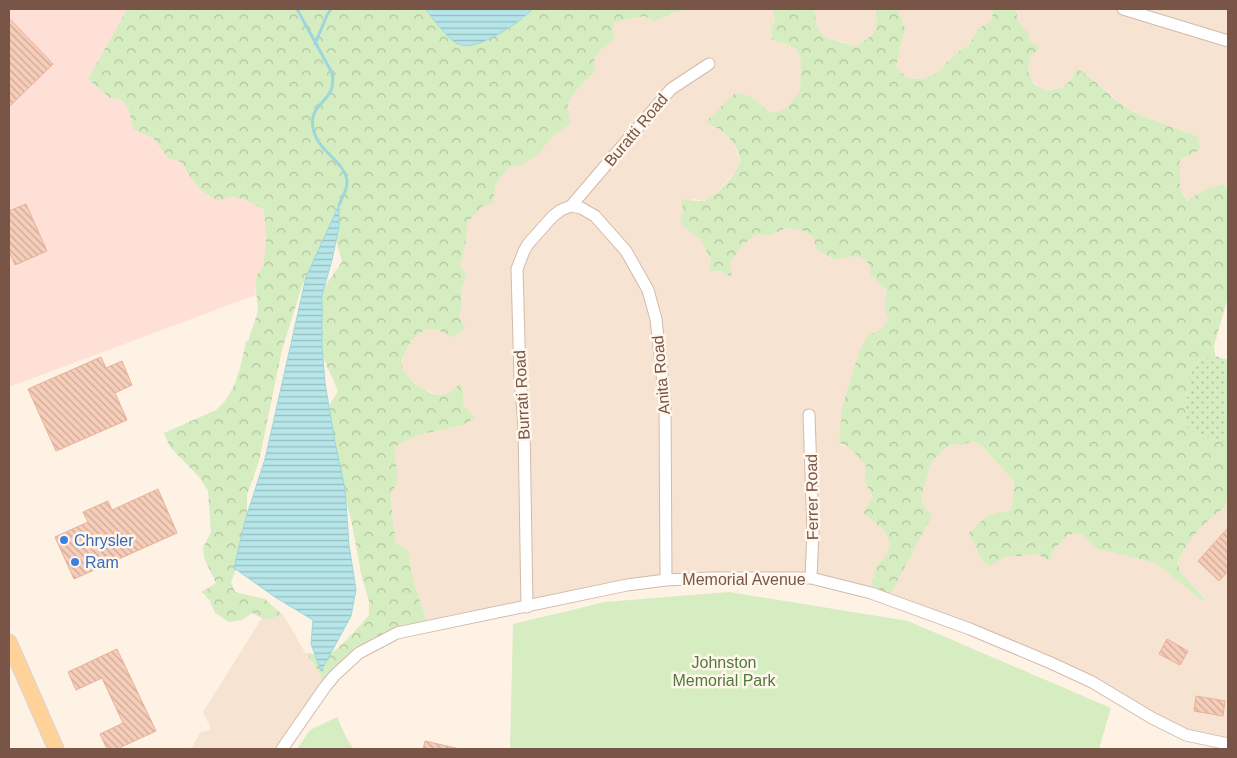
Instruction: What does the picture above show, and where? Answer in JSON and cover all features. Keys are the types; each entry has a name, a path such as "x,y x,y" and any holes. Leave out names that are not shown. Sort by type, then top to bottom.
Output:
{"main road":[{"path":"9,642 56,749"}],"street":[{"path":"1123,9 1228,41"},
{"name":"Buratti Road","path":"571,206 671,89 709,64"},
{"name":"Anita Road","path":"571,206 581,208 594,216 626,251 648,290 656,319 665,402 666,580"},
{"name":"Burrati Road","path":"527,606 524,426 520,378 517,269 528,244 561,210 571,206"},
{"name":"Ferrer Road","path":"809,415 813,532 811,578"},
{"name":"Memorial Avenue","path":"282,749 325,687 359,653 385,639 408,630 627,585 666,580 811,578 871,593 970,629 1092,682 1152,718 1186,735 1228,744"}],"shaded area":[{"path":"9,9 127,9 88,79 110,98 121,100 128,108 133,129 154,139 184,165 193,182 224,198 238,198 253,202 264,210 266,242 263,265 255,279 256,295 9,387"},
{"path":"694,9 772,9 775,20 771,29 772,40 787,44 796,49 801,59 800,91 787,107 780,111 770,112 749,97 739,95 706,123 713,125 733,141 740,162 738,169 711,198 702,201 694,199 686,201 683,209 680,224 701,240 711,262 709,269 712,272 722,271 744,244 757,234 769,236 786,228 803,231 813,237 816,249 833,260 856,256 865,259 869,265 870,274 886,290 885,302 889,319 886,326 875,334 869,333 840,445 848,446 867,465 865,482 873,497 863,513 886,532 890,546 887,554 876,567 870,591 813,581 701,577 428,625 413,580 408,551 396,543 390,496 398,480 394,447 418,435 460,426 463,392 461,382 451,392 442,396 423,389 406,375 402,364 405,350 420,332 430,328 446,333 453,338 466,328 459,317 461,288 467,277 460,263 465,249 468,222 481,206 492,197 495,185 509,167 522,165 537,155 555,134 571,124 567,115 571,95 595,72 593,63 595,54 614,40 613,27 615,22 645,16 654,22 671,13"},
{"path":"814,9 875,9 877,25 875,32 856,47 841,41 827,40 821,34 815,20"},
{"path":"898,9 992,9 993,14 991,21 978,29 969,45 956,53 936,74 921,79 907,78 896,66 905,28"},
{"path":"1016,9 1228,9 1228,189 1221,184 1206,189 1188,201 1180,188 1180,159 1187,132 1156,123 1124,106 1089,76 1076,68 1072,78 1064,87 1047,91 1034,83 1028,71 1030,57 1040,48 1030,41 1028,32 1018,20"},
{"path":"972,441 981,445 1014,481 1012,510 987,516 998,560 1008,555 1026,556 1035,552 1050,561 1053,550 1068,535 1078,533 1084,536 1099,551 1103,550 1156,563 1200,599 1206,599 1181,574 1177,563 1186,544 1199,527 1225,507 1228,493 1228,745 1190,735 1121,699 889,597 923,505 921,496 932,461 948,446 955,444 961,446"},
{"path":"283,615 320,674 324,689 283,749 191,749 200,733 211,729 203,712 262,618 265,620"}],"green space":[{"path":"127,9 425,9 445,34 451,38 523,19 533,9 694,9 671,13 654,22 645,16 615,22 613,27 614,40 598,53 594,60 595,72 573,94 570,100 568,107 571,124 555,134 537,155 522,165 509,167 495,185 493,203 481,207 468,222 465,249 460,263 467,277 461,288 459,317 466,328 453,338 443,332 427,329 412,341 402,359 407,375 418,386 431,393 438,395 446,394 461,382 463,405 475,418 460,426 418,435 394,447 398,480 390,496 396,543 408,551 413,580 428,625 364,651 324,689 320,674 306,653 318,656 330,654 369,615 369,601 362,578 351,519 328,439 327,409 338,391 323,357 315,323 318,296 342,262 334,233 314,260 302,286 282,350 259,461 247,495 247,531 241,557 231,582 235,592 265,599 283,615 265,620 252,613 242,620 229,622 215,613 210,601 202,592 216,583 204,558 203,548 211,532 208,491 200,478 170,447 164,433 216,410 233,387 240,369 246,341 248,341 258,311 255,279 263,265 266,242 264,210 242,199 231,197 220,201 206,194 194,182 179,161 169,159 154,139 133,129 128,108 121,100 110,98 88,79"},
{"path":"772,9 814,9 816,21 822,34 856,47 868,38 876,28 875,9 898,9 905,28 896,66 907,78 921,79 936,74 956,53 969,45 978,29 991,21 992,9 1016,9 1018,20 1028,32 1030,41 1040,48 1030,57 1028,71 1034,84 1047,91 1064,87 1072,78 1076,68 1089,76 1124,106 1151,120 1198,137 1200,150 1180,159 1180,188 1187,201 1206,189 1222,184 1228,189 1228,297 1214,346 1215,356 1200,359 1191,368 1184,421 1189,430 1228,444 1228,493 1225,507 1197,531 1177,563 1182,574 1206,600 1200,599 1156,563 1103,550 1099,551 1084,536 1078,533 1068,535 1053,550 1050,561 1035,553 1003,558 991,566 983,562 969,533 987,516 1012,510 1014,481 981,445 972,441 961,446 955,444 948,446 932,461 921,496 923,505 932,515 889,597 870,591 876,567 887,554 890,546 886,532 863,513 873,497 865,482 866,465 848,446 839,443 842,408 859,352 869,333 875,333 885,325 888,319 885,308 886,290 870,274 869,265 865,259 856,256 834,260 816,249 813,237 803,231 786,228 769,236 757,234 744,244 730,262 732,278 722,271 711,272 709,269 711,261 701,240 680,224 683,209 681,199 704,201 708,199 726,184 736,171 740,161 736,148 729,137 718,128 705,123 735,93 749,96 770,112 780,111 787,107 800,91 801,59 796,49 787,44 772,40 771,29 775,20"},
{"path":"1215,356 1228,360 1228,444 1189,430 1184,421 1191,368 1200,359"},
{"name":"Johnston Memorial Park","path":"729,592 908,621 1111,708 1099,749 510,749 513,624 605,602"},
{"path":"337,717 348,741 354,749 297,749 310,730"}],"water":[{"path":"425,9 533,9 519,21 489,39 469,45 461,45 451,39 441,29"},
{"path":"339,205 339,227 322,295 322,346 325,383 345,489 349,545 356,590 351,616 321,671 311,644 313,620 275,597 234,568 245,521 265,459 306,277"}],"building":[{"path":"9,18 53,64 9,107"},
{"path":"26,204 47,251 15,265 9,251 9,211"},
{"path":"101,357 106,368 122,361 132,385 115,393 127,420 56,451 28,389"},
{"path":"158,489 177,533 74,579 55,537 88,522 83,512 108,501 112,510"},
{"path":"1228,528 1228,571 1219,581 1198,561"},
{"path":"1167,639 1188,651 1180,665 1159,654"},
{"path":"117,649 156,731 117,749 107,749 100,734 123,723 102,678 76,690 68,672"},
{"path":"1196,696 1225,701 1223,716 1194,711"},
{"path":"425,741 460,749 423,749"}],"waterway":[{"path":"297,9 332,73 333,83 331,90 315,112 313,128 320,144 346,176 346,188 339,205"},
{"path":"315,44 331,9"}],"place":[{"name":"Chrysler","path":"64,540"},
{"name":"Ram","path":"75,562"}]}
